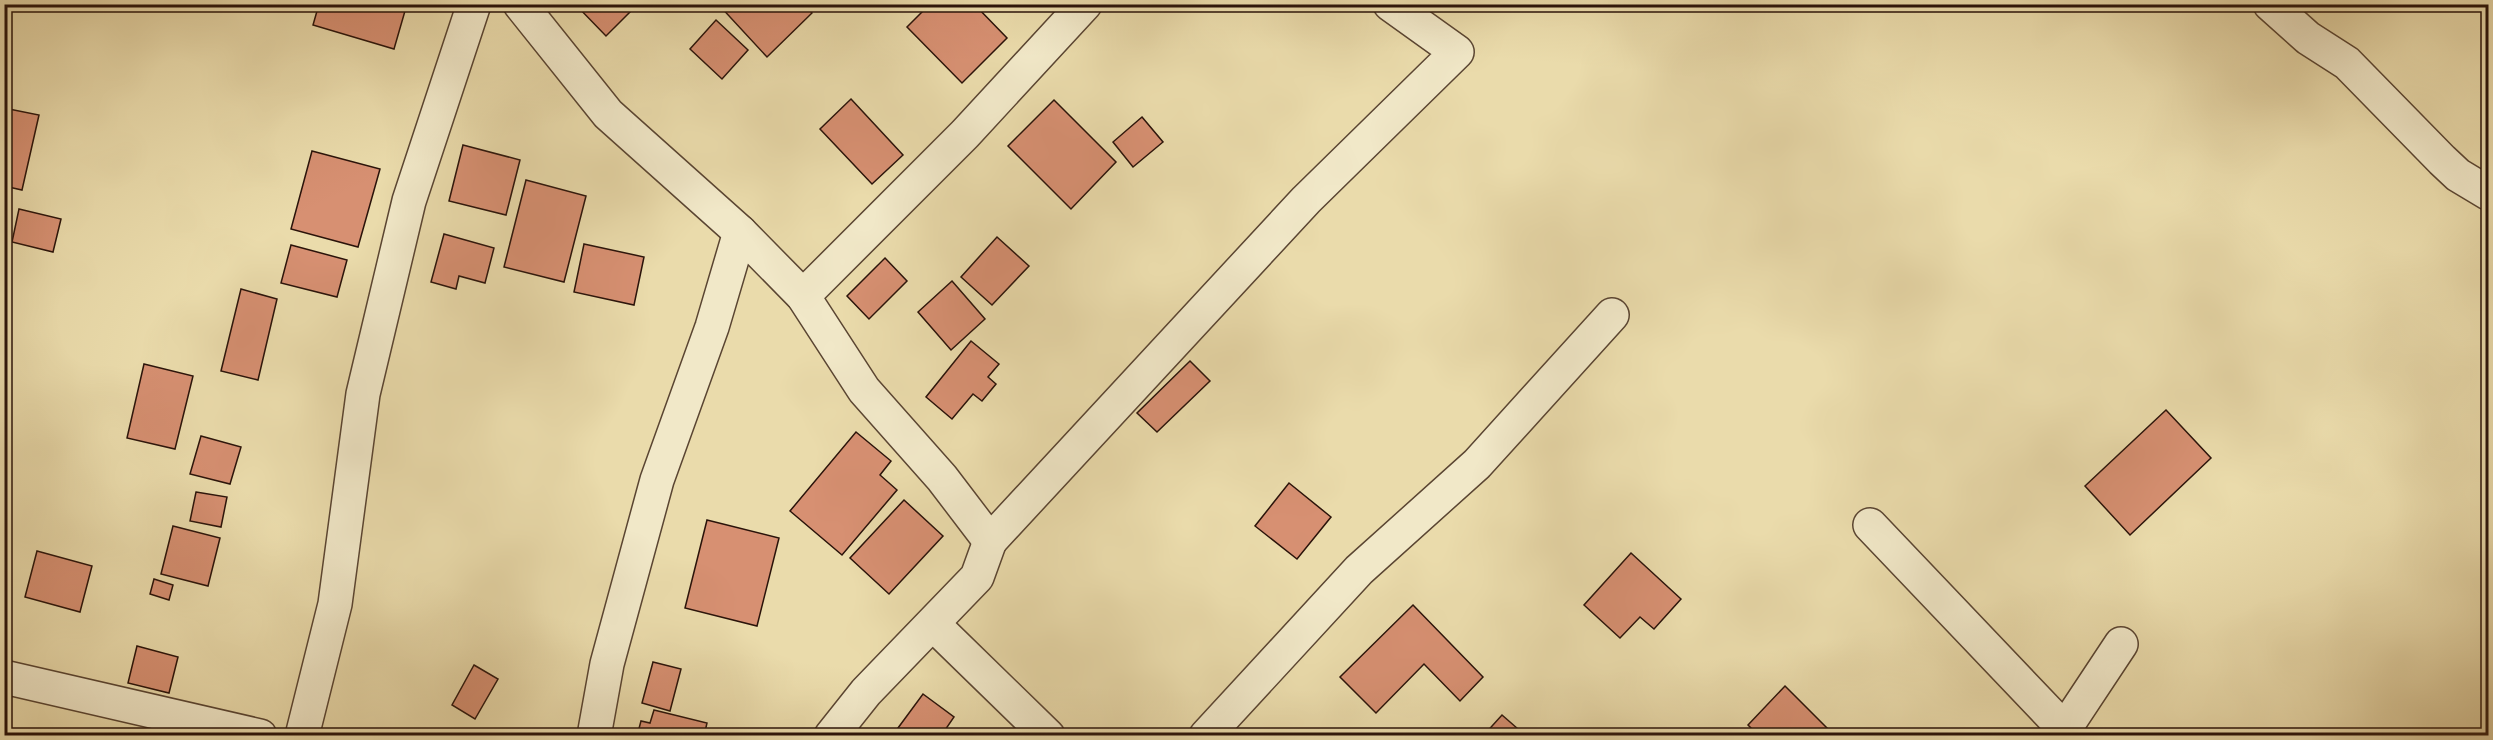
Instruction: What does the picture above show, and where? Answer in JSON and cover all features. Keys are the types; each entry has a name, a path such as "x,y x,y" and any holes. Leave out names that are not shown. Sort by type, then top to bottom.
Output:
{"street":[{"path":"302,735 335,604 363,394 409,201 474,4"},
{"path":"520,4 608,114 740,232 803,296 864,390 942,478 990,541"},
{"path":"803,296 965,134 1085,4"},
{"path":"831,735 866,692 934,625 977,577 990,541 1306,200 1457,52 1390,4"},
{"path":"2270,4 2307,38 2347,63 2450,167 2488,193"},
{"path":"594,735 607,664 657,480 712,327 740,232"},
{"path":"1206,735 1359,570 1477,464 1612,315"},
{"path":"1870,525 2065,734 2121,644"},
{"path":"934,625 1048,735"},
{"path":"4,677 261,735"}],"building":[{"path":"319,4 407,4 394,49 313,25"},
{"path":"575,4 638,4 606,36"},
{"path":"718,4 805,4 812,13 767,57"},
{"path":"930,4 974,4 1007,38 962,83 907,27"},
{"path":"716,20 748,50 722,79 690,49"},
{"path":"851,99 903,155 872,184 820,129"},
{"path":"1054,100 1116,162 1071,209 1008,146"},
{"path":"4,108 39,115 22,190 4,186"},
{"path":"1142,117 1163,142 1133,167 1113,142"},
{"path":"463,145 520,160 506,215 449,201"},
{"path":"312,151 380,169 358,247 291,229"},
{"path":"526,180 586,196 564,282 504,267"},
{"path":"19,209 61,219 53,252 12,242"},
{"path":"444,234 494,248 485,283 459,276 456,289 431,282"},
{"path":"997,237 1029,266 992,305 961,277"},
{"path":"584,244 644,257 634,305 574,292"},
{"path":"291,245 347,260 337,297 281,283"},
{"path":"885,258 907,281 869,319 847,296"},
{"path":"952,281 985,319 951,350 918,312"},
{"path":"241,289 277,299 258,380 221,371"},
{"path":"971,341 999,364 988,377 996,384 982,401 973,394 952,419 926,397"},
{"path":"1190,361 1210,381 1157,432 1137,413"},
{"path":"144,364 193,376 175,449 127,438"},
{"path":"2166,410 2211,458 2130,535 2085,486"},
{"path":"856,432 891,461 880,475 897,490 842,555 790,511"},
{"path":"201,436 241,447 230,484 190,474"},
{"path":"1289,483 1331,517 1297,559 1255,526"},
{"path":"196,492 227,497 221,527 190,521"},
{"path":"904,500 943,536 889,594 850,558"},
{"path":"707,520 779,538 757,626 685,608"},
{"path":"173,526 220,538 208,586 161,574"},
{"path":"37,551 92,566 80,612 25,597"},
{"path":"1631,553 1681,599 1654,629 1640,617 1620,638 1584,605"},
{"path":"154,579 173,585 169,600 150,594"},
{"path":"1413,605 1483,677 1460,701 1424,664 1376,713 1340,677"},
{"path":"137,646 178,657 169,693 128,683"},
{"path":"653,662 681,669 670,711 642,703"},
{"path":"474,665 498,679 475,719 452,705"},
{"path":"1785,686 1835,736 1759,736 1748,725"},
{"path":"923,694 954,717 941,736 907,736 898,728"},
{"path":"654,710 707,723 704,736 637,736 641,721 650,723"},
{"path":"1502,715 1526,736 1483,736"}]}
